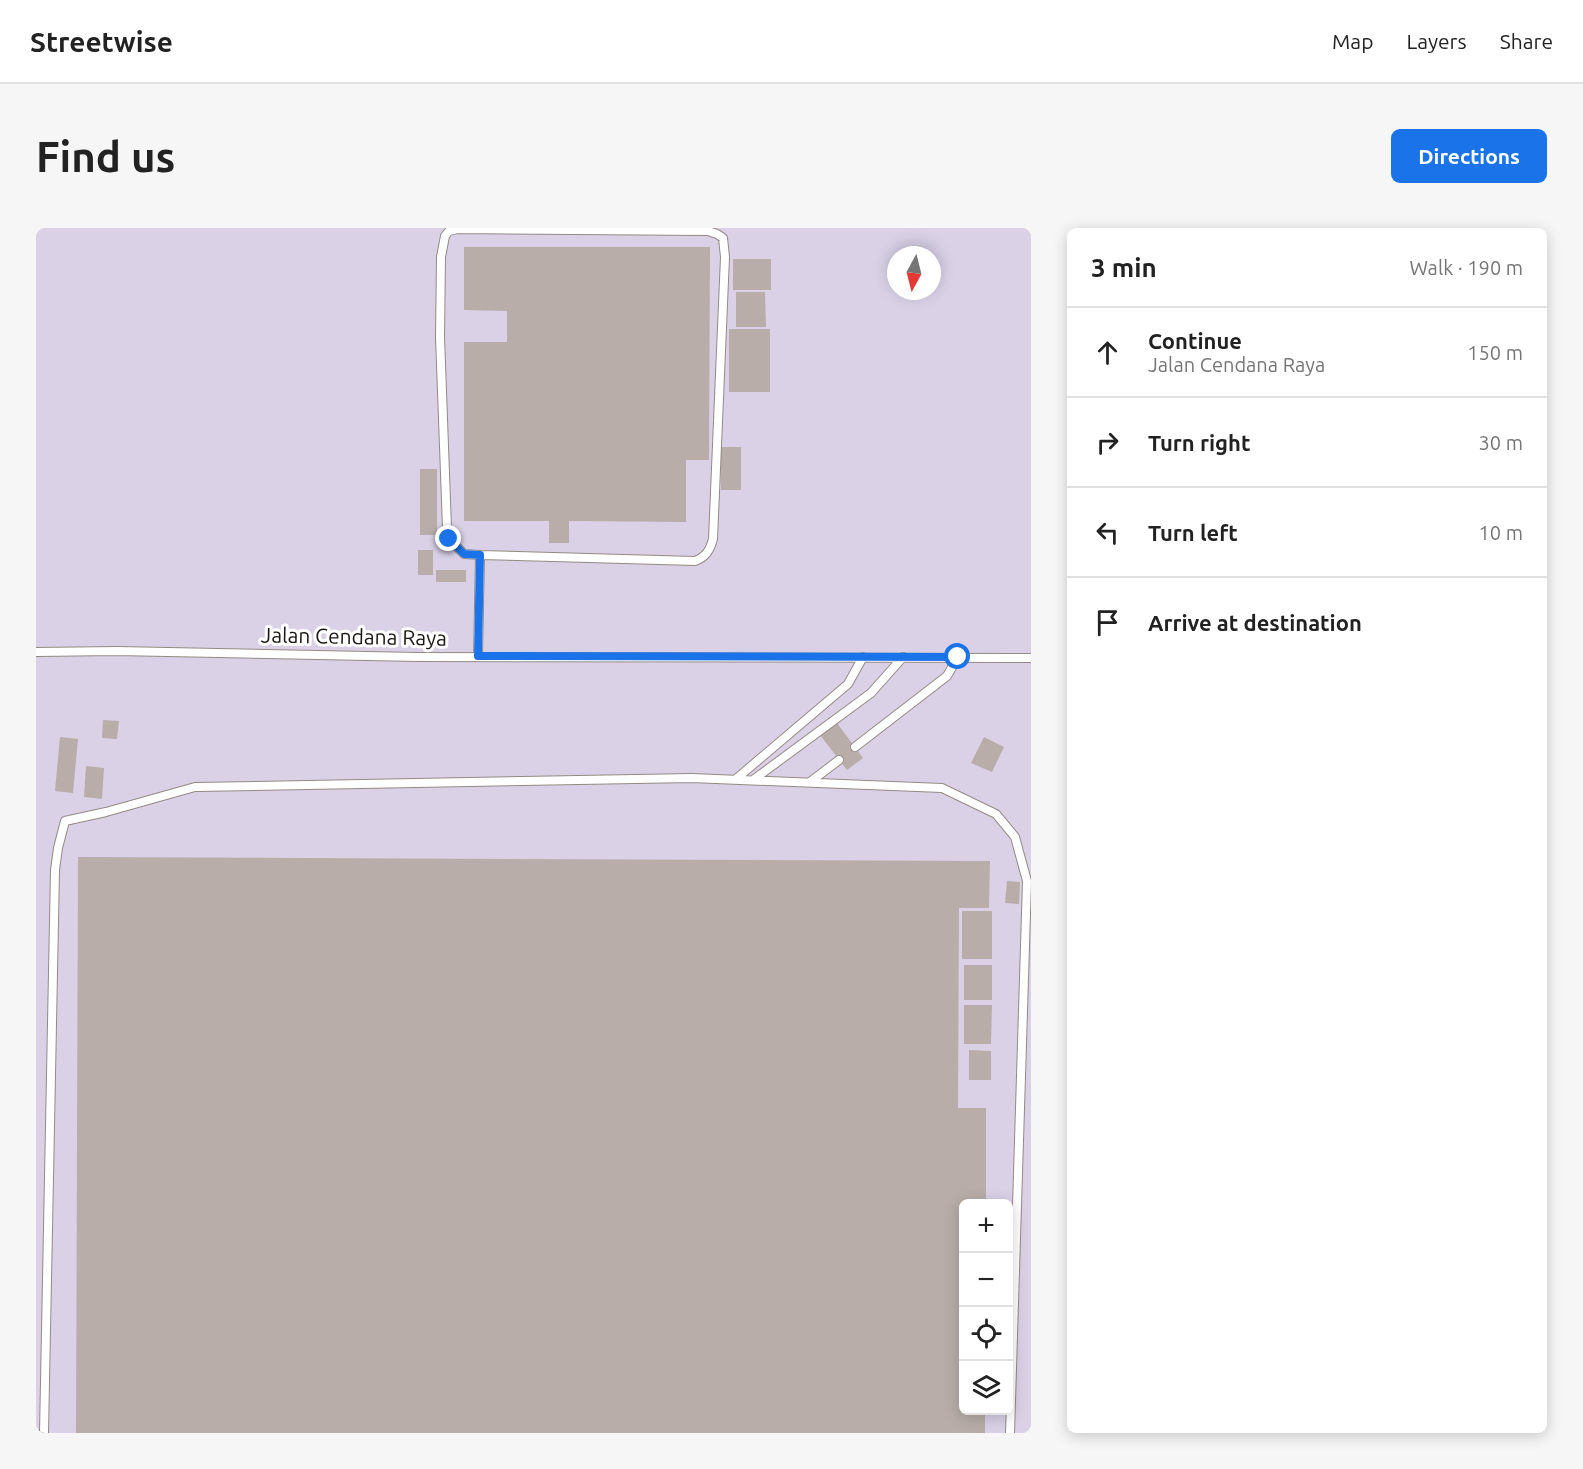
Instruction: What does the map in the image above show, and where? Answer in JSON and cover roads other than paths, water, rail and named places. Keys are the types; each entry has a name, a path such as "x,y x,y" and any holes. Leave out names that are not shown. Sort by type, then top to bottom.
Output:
{"lane":[{"path":"457,229 708,231 723,238 726,257 712,539 707,553 694,561 480,555 464,554 449,539 447,528 440,337 441,246 445,236 449,231 457,229"},
{"path":"478,656 480,555"},
{"name":"Jalan Cendana Raya","path":"36,652 117,651 417,657 1031,658"},
{"path":"736,779 848,684 863,657"},
{"path":"753,780 871,693 903,657"},
{"path":"855,747 947,676 958,657"},
{"path":"810,782 839,760"},
{"path":"44,1433 55,870 65,821 195,787 680,778 942,788 996,814 1015,837 1027,881 1010,1433"}]}
